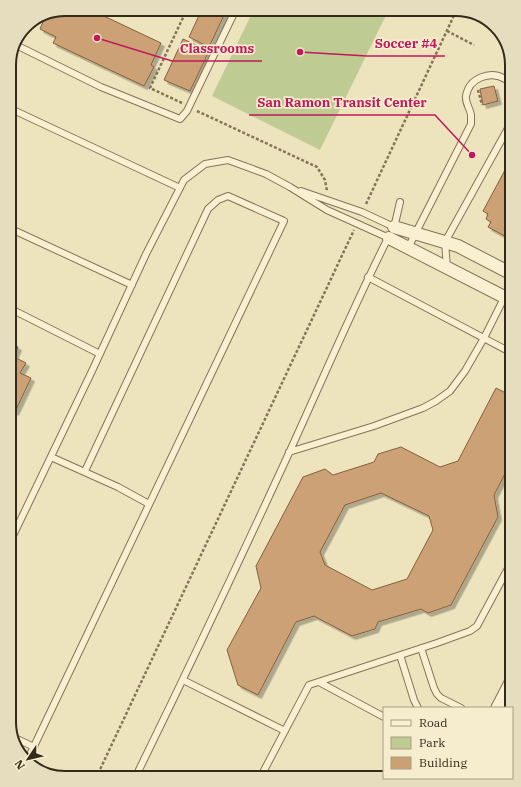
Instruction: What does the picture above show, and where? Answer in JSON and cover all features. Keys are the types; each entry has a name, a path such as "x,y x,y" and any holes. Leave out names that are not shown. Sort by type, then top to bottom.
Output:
{"street":[{"path":"394,227 458,246 505,270"},
{"path":"389,238 505,297"},
{"path":"500,707 505,696"}],"lane":[{"path":"20,47 101,87 180,119 187,111 233,16"},
{"path":"408,248 471,124 471,114 466,97 469,88 476,80 490,74 505,79"},
{"path":"16,111 180,188"},
{"path":"447,268 445,242 505,134"},
{"path":"16,530 132,285 184,180 205,164 228,160 266,174 327,210 389,238"},
{"path":"290,187 362,212 394,227"},
{"path":"29,756 284,221 228,196 218,200 208,209 85,471"},
{"path":"138,771 183,680 289,452 368,277 389,238 394,227 400,202"},
{"path":"16,231 132,285"},
{"path":"368,277 505,349"},
{"path":"289,452 374,426 423,408 436,401 450,390 465,371 505,304"},
{"path":"16,312 100,354"},
{"path":"51,457 85,471 149,504"},
{"path":"264,771 309,685 470,631 477,626 505,574"},
{"path":"421,648 437,694 459,707"},
{"path":"400,655 418,707"},
{"path":"183,680 285,731"},
{"path":"319,682 383,716"},
{"path":"20,740 34,747"}],"path":[{"path":"185,16 150,88 317,167 325,180 327,200"},
{"path":"362,212 454,16"},
{"path":"447,31 474,45"},
{"path":"478,87 482,105"},
{"path":"99,771 357,224"}],"green space":[{"path":"251,16 386,16 320,150 212,96"}],"building":[{"path":"104,16 161,43 151,65 154,67 144,86 53,43 56,37 40,29 43,21 55,17"},
{"path":"199,16 224,16 209,47 189,37"},
{"path":"183,39 209,51 190,91 164,80"},
{"path":"494,86 498,101 483,105 480,89"},
{"path":"505,170 505,236 488,227 491,222 486,219 488,214 483,211"},
{"path":"16,358 26,363 20,373 31,378 16,410"},
{"path":"496,388 505,392 505,474 494,495 498,517 451,605 428,613 421,609 378,622 375,629 352,636 314,616 296,622 258,695 238,685 227,650 261,588 256,566 303,477 325,469 333,475 374,462 378,454 401,447 440,467 458,461","holes":["381,493 429,516 433,530 407,579 372,590 325,565 320,552 345,505"]}],"place":[{"name":"Classrooms","path":"97,38"},
{"name":"Soccer #4","path":"300,52"},
{"name":"San Ramon Transit Center","path":"472,155"}]}
